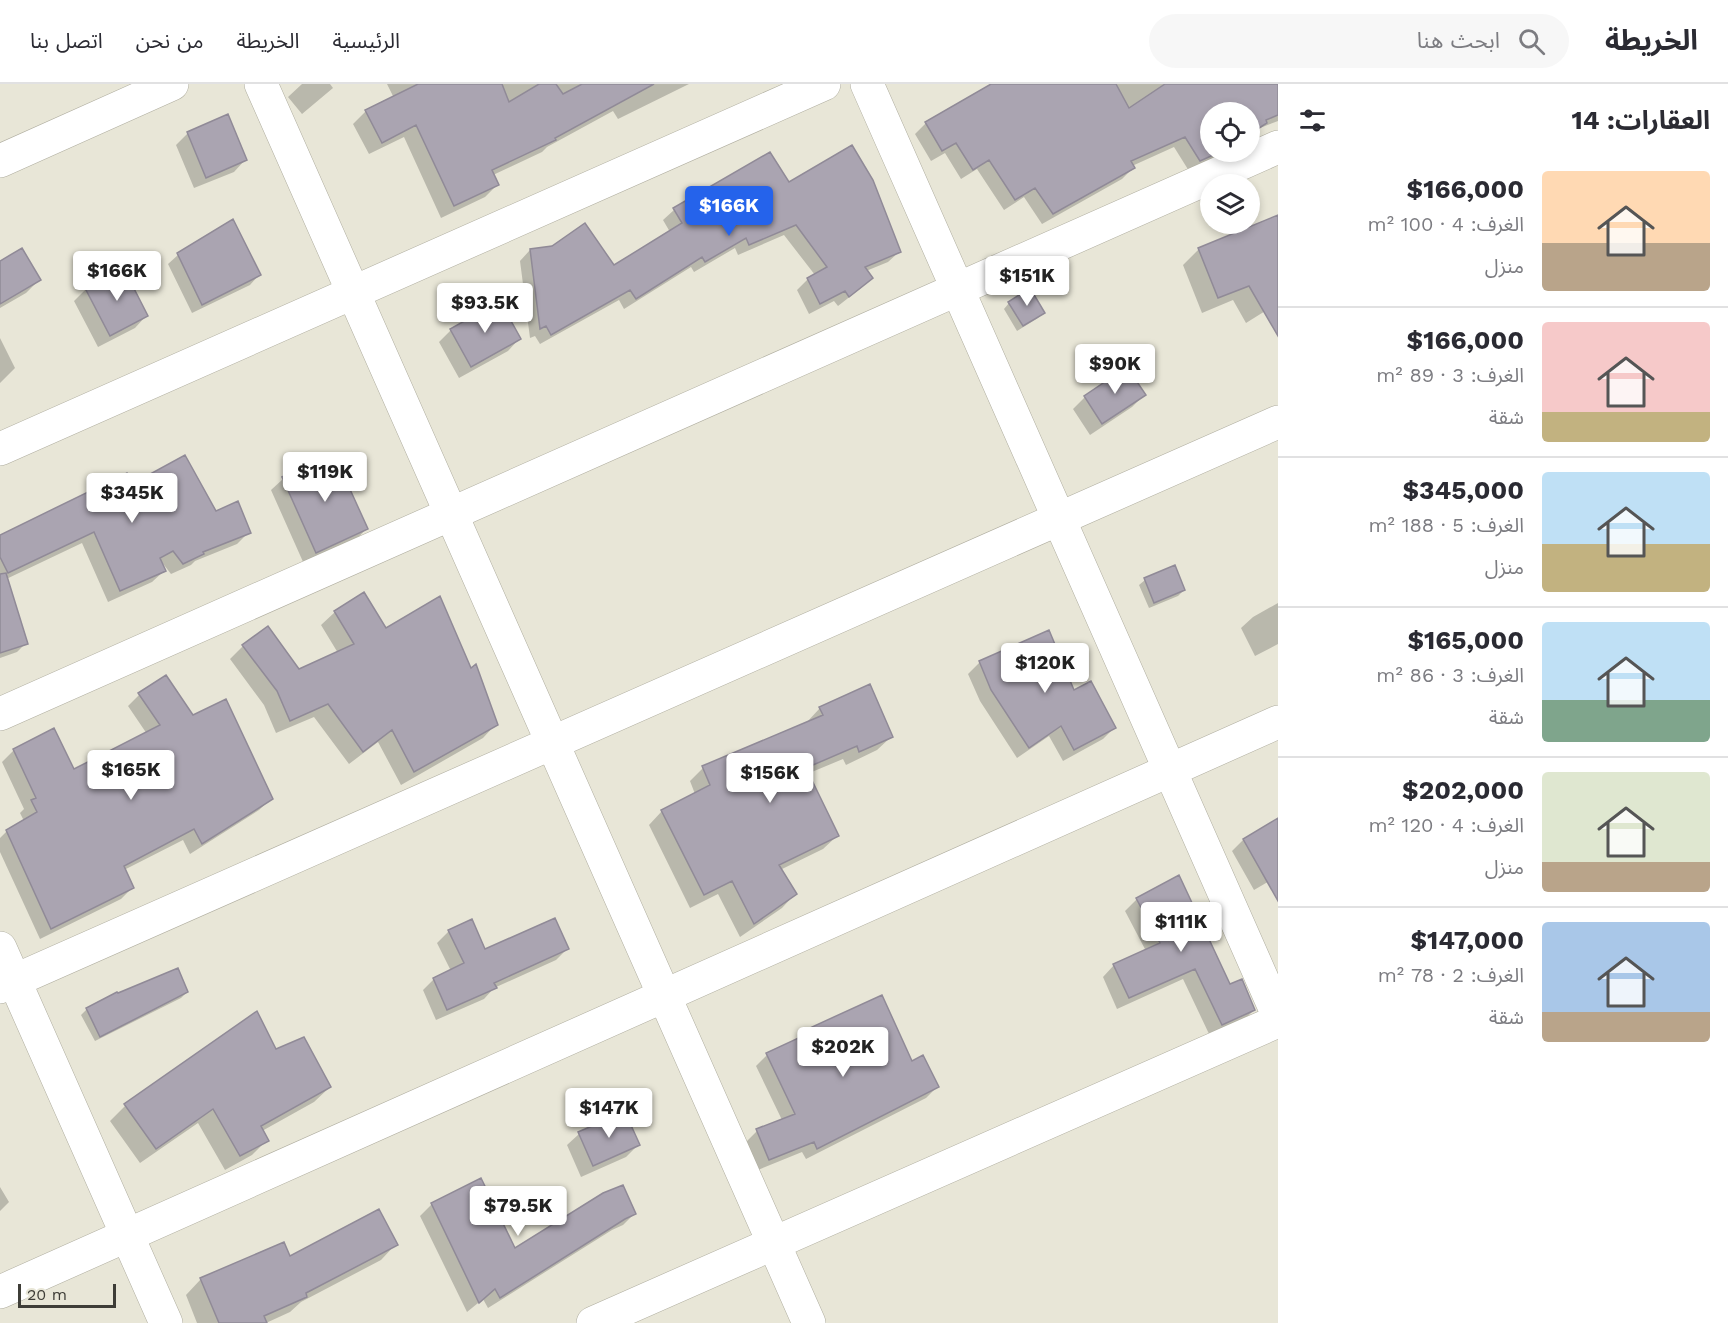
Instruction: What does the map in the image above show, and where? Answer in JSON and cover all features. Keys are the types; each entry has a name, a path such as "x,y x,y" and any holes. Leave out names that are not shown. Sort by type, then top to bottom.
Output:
{"street":[{"path":"0,161 172,84"},
{"path":"261,84 808,1323"},
{"path":"0,449 824,84"},
{"path":"867,84 1278,1015"},
{"path":"0,714 1278,147"},
{"path":"7,984 1278,422"},
{"path":"0,1292 1278,722"},
{"path":"0,948 7,984 127,1235 166,1323"},
{"path":"593,1323 1278,1021"}],"building":[{"path":"418,84 502,84 509,102 539,84 556,84 563,94 582,84 654,84 555,138 556,140 492,170 499,185 454,206 416,125 382,143 365,110"},
{"path":"991,84 1116,84 1129,108 1165,84 1278,84 1278,115 1266,120 1267,123 1260,128 1260,102 1200,102 1200,161 1185,137 1131,161 1135,168 1053,214 1035,188 1015,200 989,160 973,170 956,143 942,151 925,122"},
{"path":"228,114 247,160 206,178 187,132"},
{"path":"852,145 873,180 901,252 865,267 873,278 849,297 845,291 820,304 807,278 827,267 796,225 749,245 746,238 705,262 702,257 636,299 630,290 551,335 546,326 540,329 530,249 552,246 585,223 614,265 682,223 673,208 770,152 789,182"},
{"path":"1278,215 1278,336 1249,286 1218,298 1198,248 1232,234 1260,234 1260,222"},
{"path":"233,219 261,275 202,305 177,253"},
{"path":"22,248 41,280 0,304 0,261"},
{"path":"124,269 148,316 110,336 85,288"},
{"path":"1030,288 1045,313 1023,326 1008,302"},
{"path":"500,301 521,339 471,367 450,329"},
{"path":"1127,367 1146,395 1102,424 1084,396"},
{"path":"334,454 368,529 316,553 282,477"},
{"path":"185,455 216,511 238,501 251,533 203,552 204,554 183,564 173,551 160,558 166,571 120,591 94,532 8,573 0,557 0,535 127,473 132,484"},
{"path":"1175,565 1185,590 1154,603 1144,578"},
{"path":"6,573 28,644 0,653 0,574"},
{"path":"364,592 386,628 440,596 471,668 476,664 498,725 414,772 392,730 363,752 328,704 290,721 277,691 242,645 268,626 299,669 354,644 334,611"},
{"path":"1049,630 1074,690 1091,681 1116,728 1074,750 1061,726 1029,748 991,690 979,661"},
{"path":"166,675 193,715 226,699 273,799 202,844 194,829 124,866 134,888 51,929 6,830 37,812 31,800 36,798 13,749 54,728 74,769 160,725 138,693"},
{"path":"870,684 893,737 859,752 857,746 806,768 839,836 779,865 797,894 754,924 732,881 704,895 661,810 710,785 702,766 823,715 819,707"},
{"path":"1278,818 1278,901 1243,839"},
{"path":"1179,875 1230,984 1242,979 1255,1010 1222,1025 1195,969 1129,998 1113,964 1160,943 1136,898"},
{"path":"555,918 569,949 494,983 497,988 447,1010 433,978 464,963 448,930 472,919 485,949"},
{"path":"178,968 188,992 100,1037 86,1008 117,992"},
{"path":"882,995 912,1061 923,1055 939,1087 817,1149 814,1142 769,1160 756,1129 795,1114 766,1053 803,1036 801,1032"},
{"path":"257,1011 276,1049 304,1037 331,1087 261,1126 269,1141 240,1156 213,1109 156,1149 124,1104"},
{"path":"625,1112 640,1145 593,1166 578,1132"},
{"path":"481,1178 515,1248 603,1193 623,1185 636,1214 500,1298 495,1289 479,1303 431,1203"},
{"path":"379,1209 398,1245 306,1293 307,1297 264,1316 267,1323 219,1323 200,1278 284,1242 290,1256"}]}
